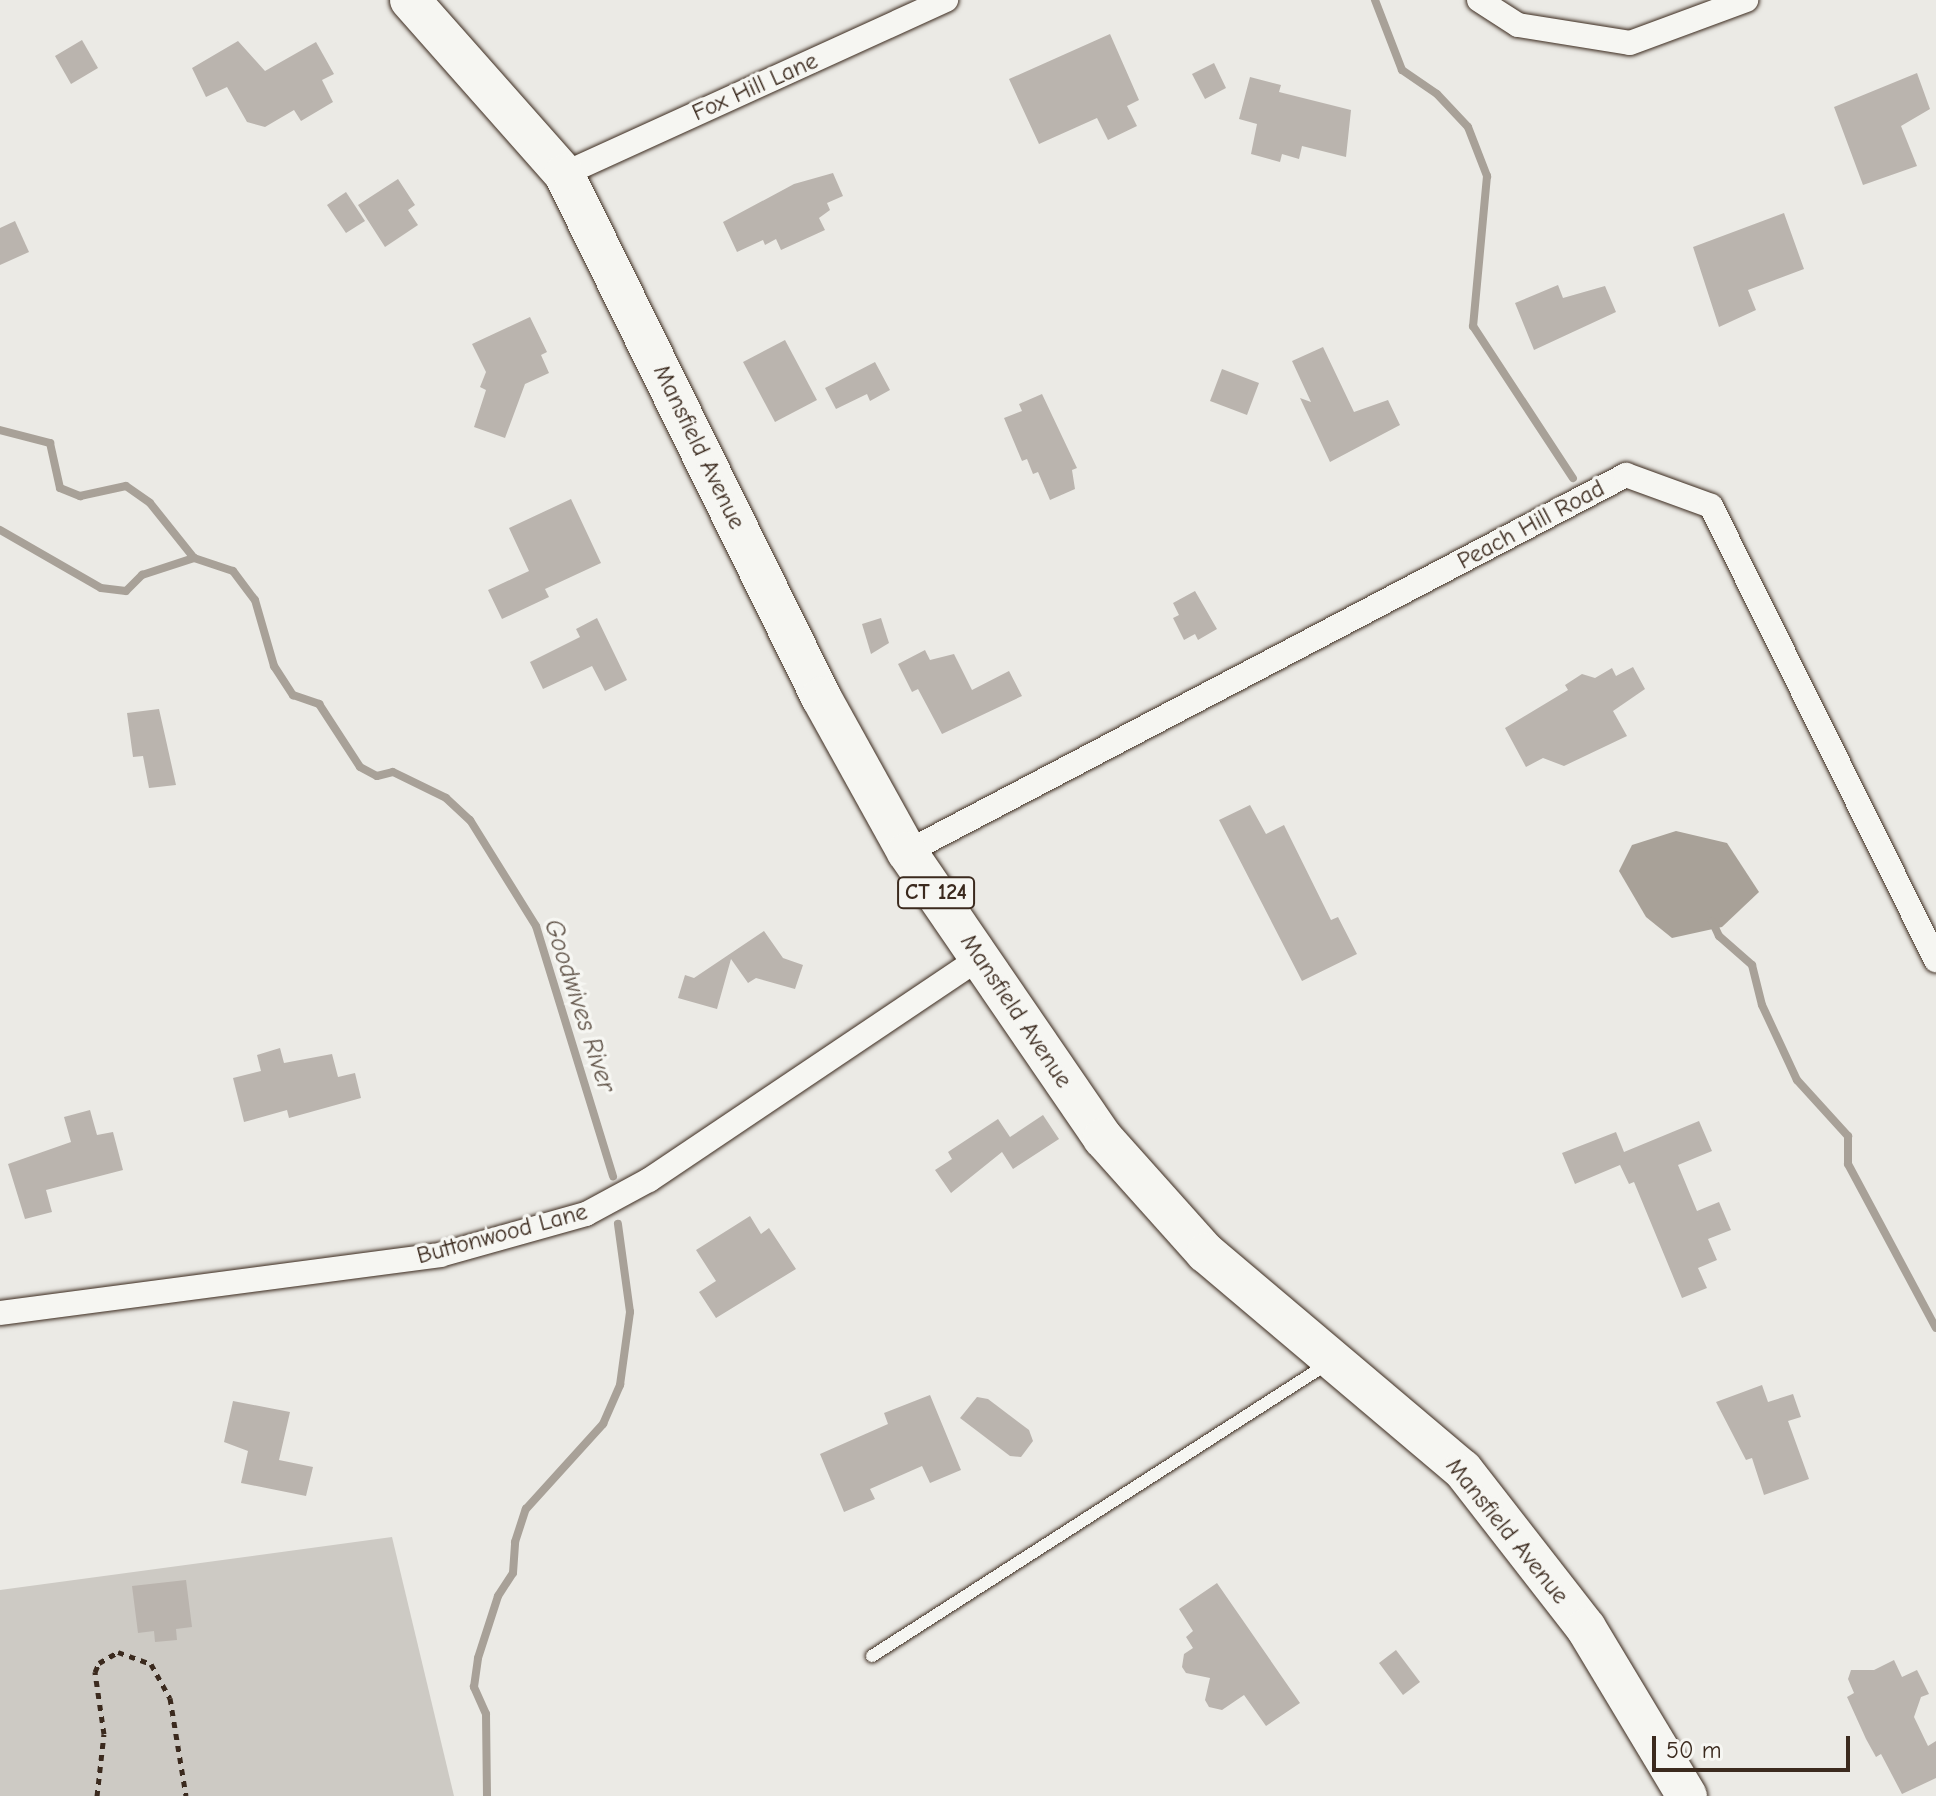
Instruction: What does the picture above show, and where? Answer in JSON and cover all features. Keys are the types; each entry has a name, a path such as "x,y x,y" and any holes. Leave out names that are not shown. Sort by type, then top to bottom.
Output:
{"main road":[{"name":"Mansfield Avenue","path":"410,0 564,174 821,697 907,852 1103,1138 1206,1253 1463,1470 1586,1628 1687,1796"}],"street":[{"name":"Fox Hill Lane","path":"564,174 946,0"},
{"path":"1479,0 1518,25 1630,43 1746,0"},
{"name":"Peach Hill Road","path":"907,852 1626,475 1711,506 1936,960"},
{"name":"Buttonwood Lane","path":"0,1313 440,1255 586,1214 649,1180 981,957"}],"lane":[{"path":"872,1656 1333,1361"}],"path":[{"path":"97,1796 104,1734 95,1672 99,1663 118,1652 151,1664 170,1698 186,1796"}],"shaded area":[{"path":"1676,831 1727,843 1759,892 1722,927 1672,938 1646,917 1619,871 1632,845"},
{"path":"392,1537 454,1796 0,1796 0,1590"}],"building":[{"path":"1110,34 1139,100 1127,106 1137,126 1108,140 1097,118 1039,144 1009,79"},
{"path":"82,40 98,68 71,84 55,56"},
{"path":"238,41 265,71 316,42 334,74 322,80 333,102 301,121 294,110 265,127 247,122 227,87 206,97 192,68"},
{"path":"1214,63 1226,88 1205,99 1192,74"},
{"path":"1917,73 1930,109 1901,126 1917,166 1863,185 1834,107"},
{"path":"1250,77 1281,85 1279,92 1351,110 1346,157 1302,146 1299,159 1282,154 1280,162 1251,154 1257,124 1239,119"},
{"path":"833,173 843,196 827,203 830,210 819,218 825,230 781,250 776,239 765,245 763,240 737,252 723,222 794,184"},
{"path":"398,179 415,205 408,210 418,225 385,247 358,205"},
{"path":"346,192 365,221 346,233 327,205"},
{"path":"1784,213 1804,269 1748,290 1756,310 1719,327 1693,247"},
{"path":"15,221 29,252 0,265 0,228"},
{"path":"1558,285 1563,298 1605,286 1616,312 1534,350 1515,303"},
{"path":"530,317 547,352 541,355 549,373 525,384 505,438 474,427 486,390 480,387 486,372 472,344"},
{"path":"785,340 817,400 775,422 743,362"},
{"path":"1323,347 1354,412 1388,400 1400,425 1330,462 1300,398 1311,402 1292,361"},
{"path":"875,362 890,390 870,401 867,394 836,409 825,388"},
{"path":"1222,369 1259,383 1247,415 1210,401"},
{"path":"1042,394 1077,468 1072,470 1075,489 1050,500 1038,472 1033,474 1027,459 1022,461 1004,418 1022,411 1019,404"},
{"path":"571,499 601,563 545,589 549,597 502,619 488,590 529,571 509,528"},
{"path":"1195,591 1217,629 1198,640 1195,634 1184,640 1173,618 1179,615 1173,603"},
{"path":"597,618 627,680 605,691 592,666 543,689 530,662 580,637 576,629"},
{"path":"881,618 889,643 871,654 862,624"},
{"path":"925,650 930,660 954,654 972,690 1009,671 1022,696 942,734 918,689 912,692 898,664"},
{"path":"1633,667 1645,689 1613,711 1627,736 1564,766 1543,758 1526,767 1505,728 1568,690 1565,685 1582,674 1595,678 1612,668 1616,676"},
{"path":"159,709 176,785 149,788 143,756 133,757 127,713"},
{"path":"1250,805 1266,834 1284,825 1331,920 1338,917 1357,954 1302,981 1219,820"},
{"path":"764,931 783,958 803,965 795,989 756,978 748,983 731,959 717,1009 678,998 685,975 694,978"},
{"path":"280,1048 284,1063 332,1054 338,1077 355,1073 361,1098 289,1118 287,1110 244,1122 233,1078 261,1071 257,1055"},
{"path":"90,1110 97,1135 113,1132 123,1170 46,1190 52,1212 25,1219 8,1164 71,1142 64,1117"},
{"path":"1043,1115 1059,1139 1013,1169 1002,1152 951,1193 935,1170 952,1159 948,1152 998,1119 1010,1137"},
{"path":"1699,1121 1712,1151 1678,1165 1697,1211 1719,1202 1731,1230 1708,1239 1717,1260 1698,1268 1707,1288 1682,1298 1634,1182 1629,1184 1620,1165 1575,1184 1562,1153 1616,1132 1624,1152"},
{"path":"750,1216 761,1234 769,1228 796,1269 716,1318 699,1292 716,1281 696,1250"},
{"path":"1762,1385 1768,1402 1793,1394 1801,1417 1788,1421 1809,1479 1764,1495 1752,1458 1746,1460 1716,1402"},
{"path":"930,1395 961,1470 930,1483 922,1466 870,1489 875,1499 844,1512 820,1454 888,1424 884,1413"},
{"path":"977,1397 988,1399 1029,1430 1033,1441 1021,1457 1010,1456 960,1418"},
{"path":"233,1401 290,1412 279,1460 313,1467 306,1496 241,1483 248,1451 224,1442"},
{"path":"186,1580 192,1627 176,1629 177,1640 155,1642 154,1631 138,1633 132,1586"},
{"path":"1217,1583 1300,1703 1266,1726 1244,1695 1222,1710 1209,1707 1205,1700 1210,1678 1186,1673 1182,1667 1184,1654 1193,1648 1186,1637 1193,1631 1179,1609"},
{"path":"1396,1650 1420,1682 1403,1695 1379,1663"},
{"path":"1894,1660 1902,1677 1917,1670 1929,1694 1921,1697 1914,1717 1928,1746 1936,1741 1936,1778 1902,1794 1881,1754 1876,1757 1847,1697 1854,1693 1848,1679 1851,1670 1874,1670"}],"waterway":[{"path":"1375,0 1402,70 1437,94 1468,127 1487,176 1473,326 1573,478"},
{"path":"0,430 50,443 60,488 80,496 126,486 150,503 194,558"},
{"name":"Goodwives River","path":"0,530 101,588 126,591 142,575 194,558 233,571 255,600 274,666 293,695 319,704 360,767 377,776 393,772 446,798 470,820 536,926 613,1176"},
{"path":"1712,921 1719,936 1752,965 1762,1005 1797,1080 1848,1136 1848,1164 1936,1328"},
{"name":"Goodwives River","path":"487,1796 486,1714 474,1687 478,1658 498,1596 513,1573 515,1542 526,1509 603,1424 620,1385 630,1312 618,1224"}]}
